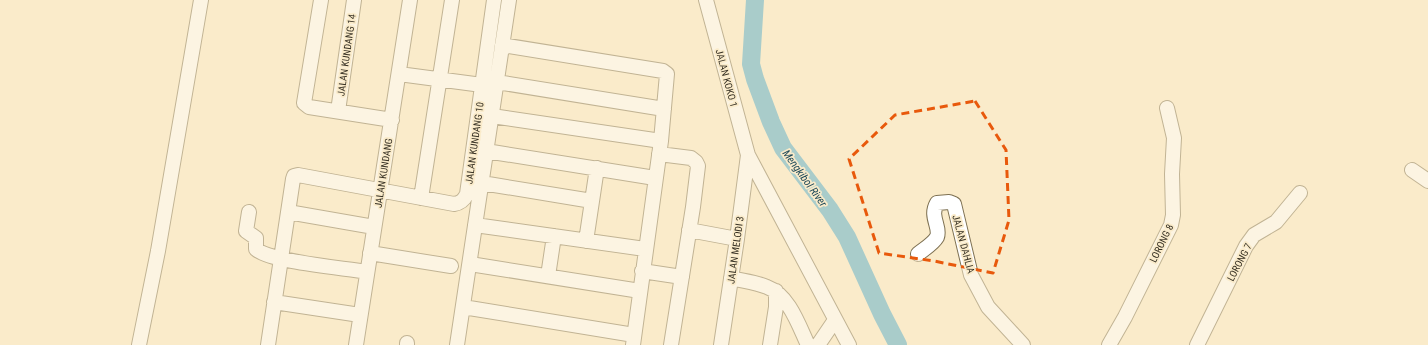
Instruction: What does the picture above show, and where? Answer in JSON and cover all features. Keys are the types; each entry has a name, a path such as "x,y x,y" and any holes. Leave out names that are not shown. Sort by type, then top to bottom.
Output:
{"street":[{"path":"139,345 158,251 201,0"},
{"path":"321,0 304,103 309,107 392,120"},
{"name":"JALAN KUNDANG 14","path":"338,111 354,0"},
{"name":"JALAN KUNDANG","path":"356,345 410,0"},
{"path":"421,198 452,0"},
{"name":"JALAN KUNDANG 10","path":"288,212 292,179 294,176 298,175 454,204 460,203 467,194 494,0"},
{"path":"457,345 509,0"},
{"name":"JALAN KOKO 1","path":"706,0 748,155"},
{"path":"463,307 633,340 660,147 668,77 667,74 663,70 502,45"},
{"path":"399,74 482,85"},
{"path":"497,82 664,109"},
{"name":"LORONG 8","path":"1109,345 1125,317 1171,225 1173,215 1172,174 1174,138 1167,108"},
{"path":"492,116 660,147 691,158 696,162 697,172 671,345"},
{"path":"486,151 655,178"},
{"path":"748,155 849,345"},
{"name":"JALAN MELODI 3","path":"721,345 748,155"},
{"path":"586,241 597,168"},
{"path":"1412,170 1428,181"},
{"path":"482,183 592,201"},
{"name":"LORONG 7","path":"1197,345 1246,246 1254,235 1276,222 1300,193"},
{"name":"JALAN DAHLIA","path":"918,254 938,236 938,229 934,219 934,209 937,203 949,202 954,204 971,275 988,307 1023,345"},
{"path":"250,212 246,231 256,238 256,249 260,252 281,259 367,272"},
{"path":"268,345 288,212 374,227"},
{"path":"475,225 645,249"},
{"path":"689,230 737,239"},
{"path":"548,276 554,236"},
{"path":"370,253 451,266"},
{"path":"470,264 640,291"},
{"path":"642,271 682,277"},
{"path":"731,278 767,287 776,291 787,303 808,345"},
{"path":"770,345 776,307 776,291"},
{"path":"274,302 360,315"},
{"path":"818,345 835,320"}],"highlighted area":[{"path":"975,101 1006,150 1009,220 993,273 934,261 879,253 849,159 895,115"}],"waterway":[{"name":"Mengkibol River","path":"755,0 751,64 771,122 783,148 830,210 847,237 882,314 898,345"}]}
